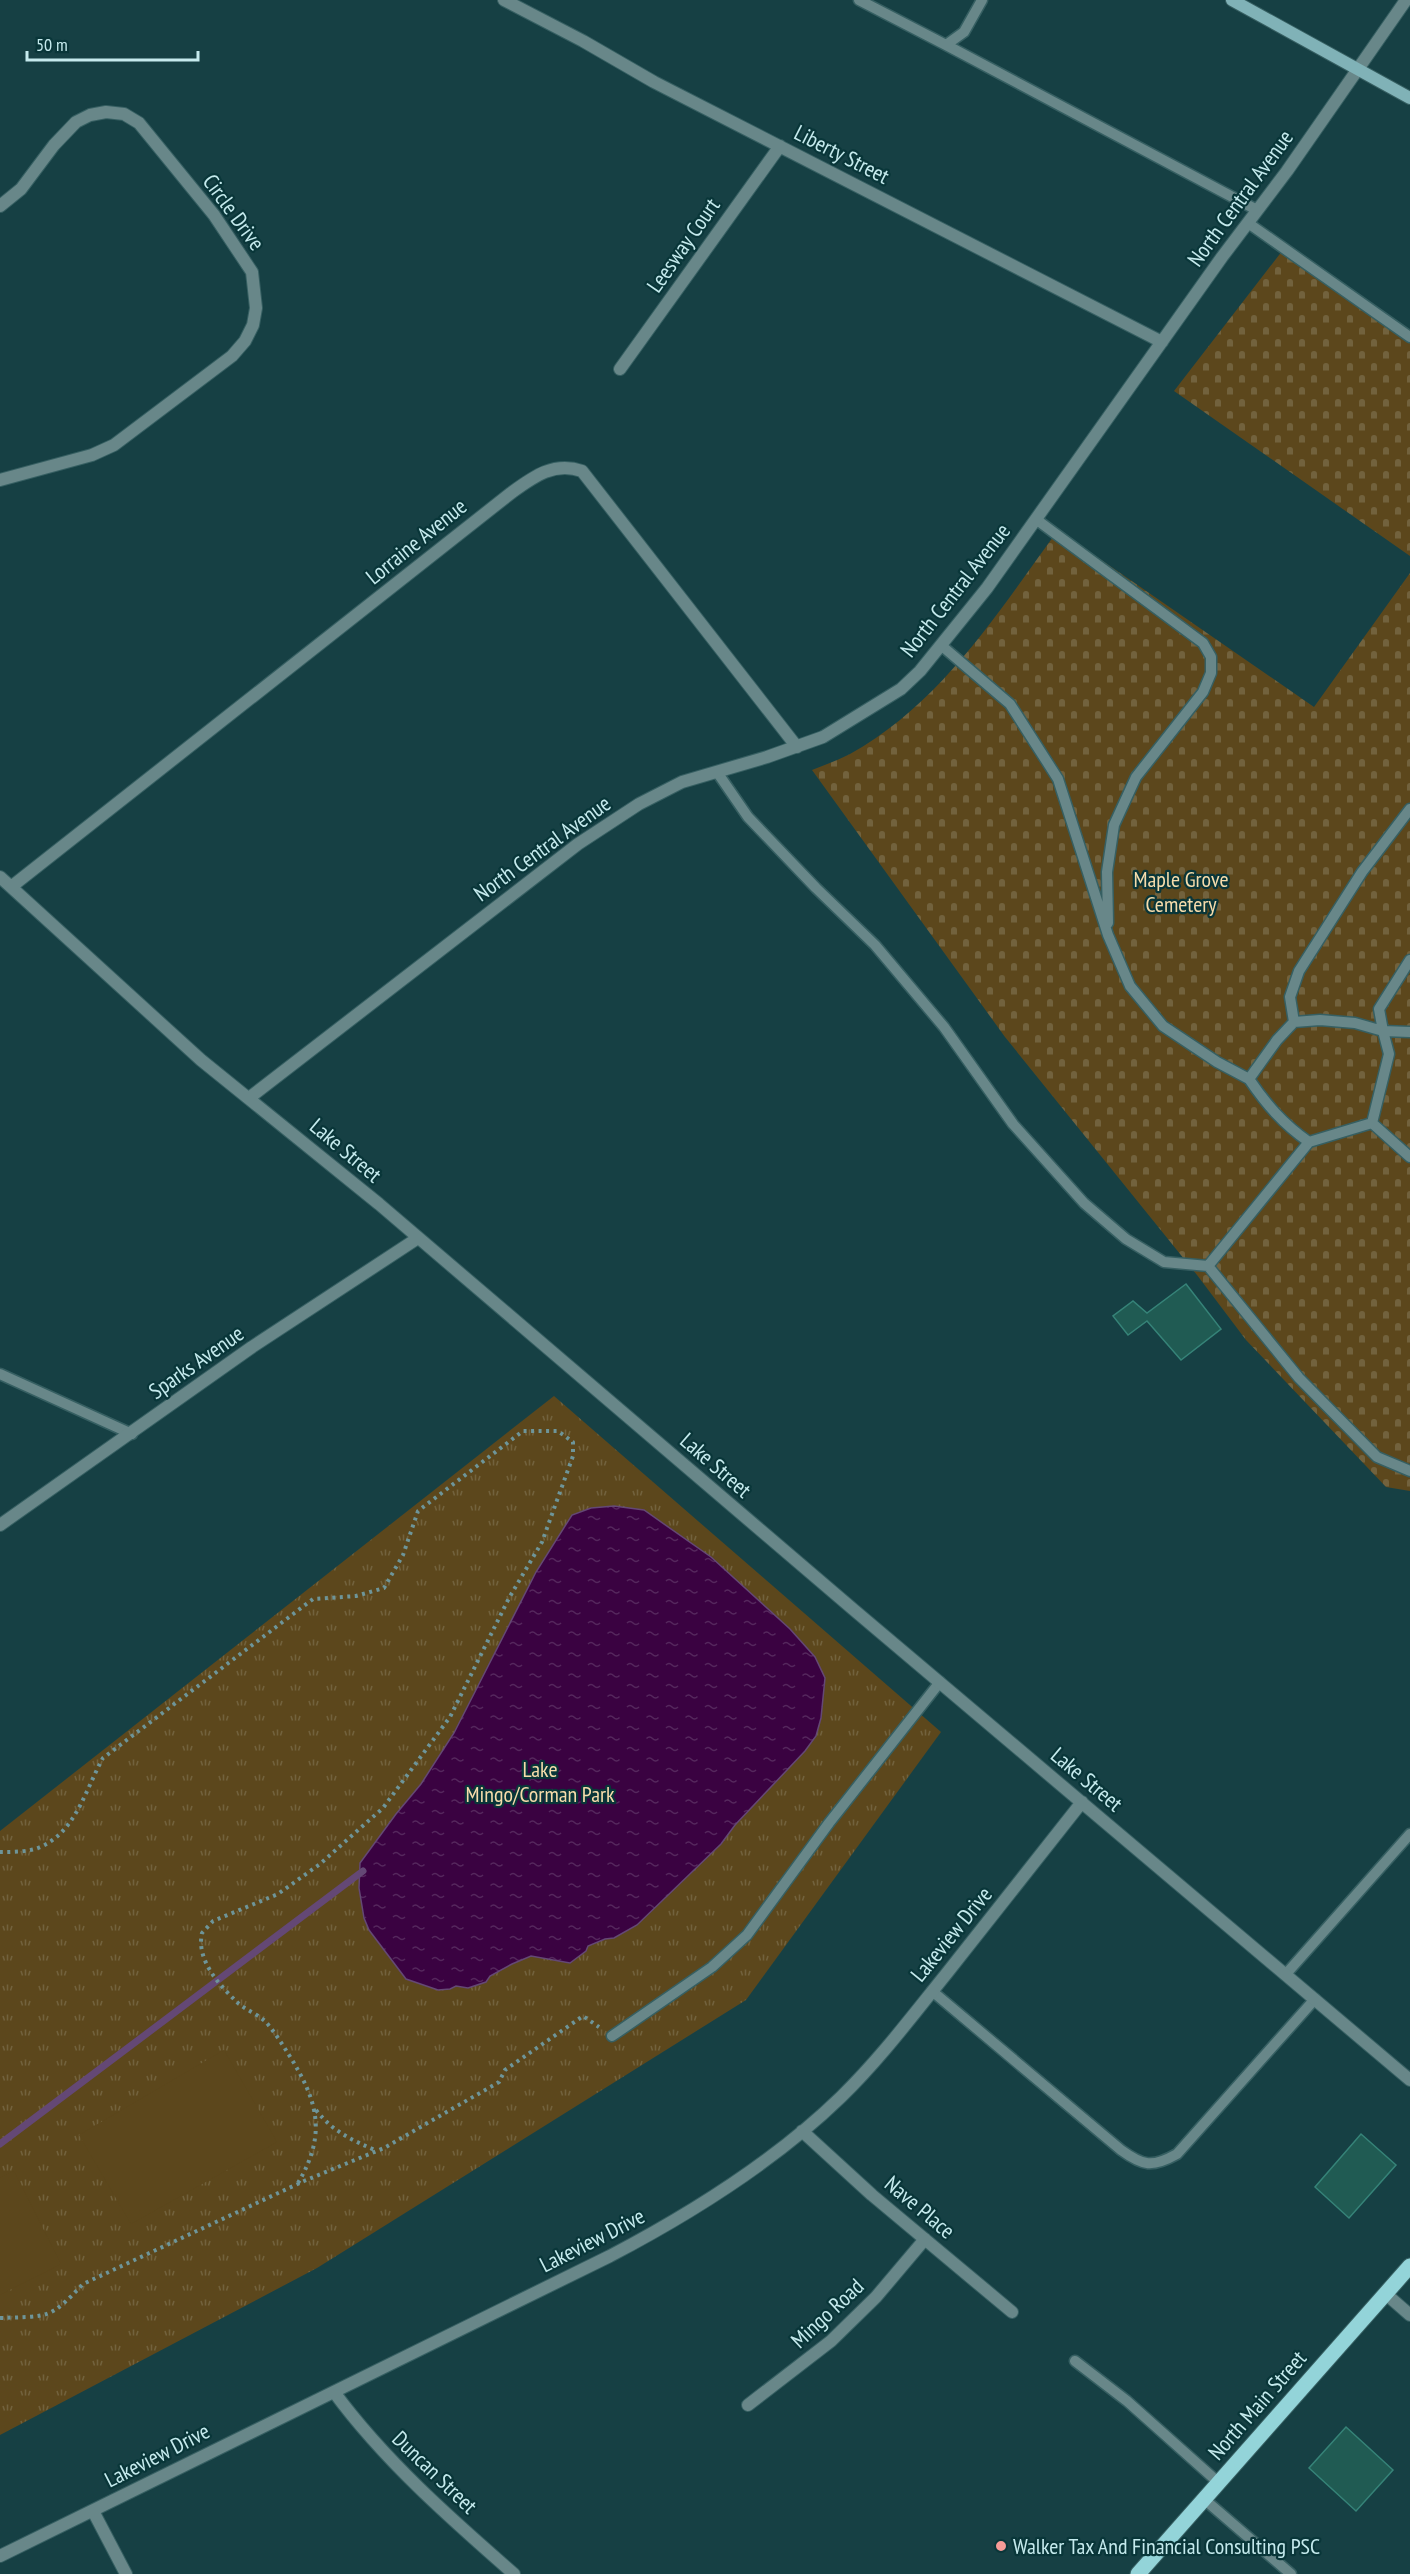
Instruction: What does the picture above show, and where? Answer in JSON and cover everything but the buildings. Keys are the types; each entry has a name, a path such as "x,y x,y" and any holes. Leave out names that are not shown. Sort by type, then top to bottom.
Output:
{"main road":[{"path":"1232,0 1410,98"},
{"name":"North Main Street","path":"1138,2574 1410,2266"}],"street":[{"name":"Liberty Street","path":"504,0 583,41 654,82 1162,342"},
{"name":"North Central Avenue","path":"249,1098 578,844 660,793 682,782 823,737 901,689 942,646 971,610 1037,520 1221,257 1358,71 1406,0"},
{"name":"Circle Drive","path":"0,206 21,189 54,145 76,122 90,115 106,112 124,114 139,123 152,137 214,215 252,272 256,308 253,325 245,341 232,356 134,431 93,455 0,480"},
{"name":"Leesway Court","path":"620,369 780,146"},
{"name":"Lorraine Avenue","path":"11,887 511,493 543,472 563,467 582,471 797,747"},
{"name":"Lake Street","path":"0,877 201,1060 418,1238 1410,2080"},
{"name":"Sparks Avenue","path":"0,1525 322,1300 418,1238"},
{"name":"Lakeview Drive","path":"0,2556 637,2242 734,2182 802,2131 842,2096 932,1991 1082,1802"},
{"name":"Nave Place","path":"802,2131 1012,2312"},
{"name":"Mingo Road","path":"748,2405 831,2341 876,2297 925,2239"},
{"path":"1386,2294 1410,2314"},
{"name":"Duncan Street","path":"334,2392 387,2455 514,2574"},
{"path":"93,2511 126,2574"}],"lane":[{"path":"859,0 1257,210"},
{"path":"946,45 964,32 982,0"},
{"path":"1248,223 1410,337"},
{"path":"1037,520 1203,643 1211,657 1211,673 1203,692 1136,777 1114,825 1107,872 1108,935"},
{"path":"942,646 1010,704 1058,779 1108,935 1130,986 1163,1026 1217,1062 1249,1079 1274,1113 1309,1142"},
{"path":"717,772 748,818 876,945 944,1027 1013,1124 1084,1203 1126,1239 1164,1262 1208,1266 1299,1378 1377,1457 1410,1471"},
{"path":"1294,1022 1290,997 1299,971 1362,872 1410,809"},
{"path":"1372,1123 1389,1054 1379,1009 1410,960"},
{"path":"1249,1079 1277,1040 1294,1022 1320,1020 1343,1022 1383,1031 1410,1032"},
{"path":"1208,1266 1309,1142 1372,1123"},
{"path":"1372,1123 1410,1157"},
{"path":"0,1374 132,1434"},
{"path":"612,2036 712,1967 747,1935 829,1823 940,1682"},
{"path":"1286,1974 1410,1834"},
{"path":"932,1991 1120,2150 1138,2162 1159,2164 1177,2154 1315,1999"},
{"path":"1075,2361 1127,2401 1219,2483"},
{"path":"1204,2499 1291,2574"}],"path":[{"path":"0,1852 37,1848 55,1837 71,1821 80,1807 103,1758 313,1599 356,1596 384,1588 402,1555 418,1511 523,1431 558,1431 573,1442 573,1456 542,1542 509,1598 450,1717 382,1808 327,1858 278,1894 213,1921 202,1933 205,1963 239,2004 264,2021 279,2040 297,2069 316,2109 328,2125 342,2136 377,2151"},
{"path":"0,2318 42,2317 60,2308 83,2284 298,2183 377,2151 499,2082 505,2070 583,2016 612,2036"},
{"path":"298,2183 317,2131 316,2109"}],"green space":[{"path":"1286,246 1410,330 1410,556 1174,391"},
{"name":"Maple Grove Cemetery","path":"1058,530 1314,707 1410,573 1410,1491 1386,1487 1246,1340 1197,1275 1005,1037 812,770 850,754 883,733 940,683 990,623"},
{"name":"Lake Mingo/Corman Park","path":"554,1396 941,1732 746,2000 317,2268 0,2435 0,1831"},
{"path":"224,2050 277,2142 131,2224 79,2135"},
{"path":"14,2171 61,2264 0,2295 0,2178"}],"water":[{"path":"614,1506 644,1510 711,1557 790,1629 815,1657 825,1678 821,1718 816,1736 805,1751 735,1825 721,1844 637,1925 614,1938 588,1946 586,1951 570,1963 531,1956 490,1976 486,1982 468,1988 456,1986 438,1990 406,1979 369,1930 364,1918 359,1888 360,1863 421,1784 454,1733 536,1572 572,1515 591,1508"}],"waterway":[{"path":"0,2144 363,1871"}],"place":[{"name":"Walker Tax And Financial Consulting PSC","path":"1001,2546"}]}
